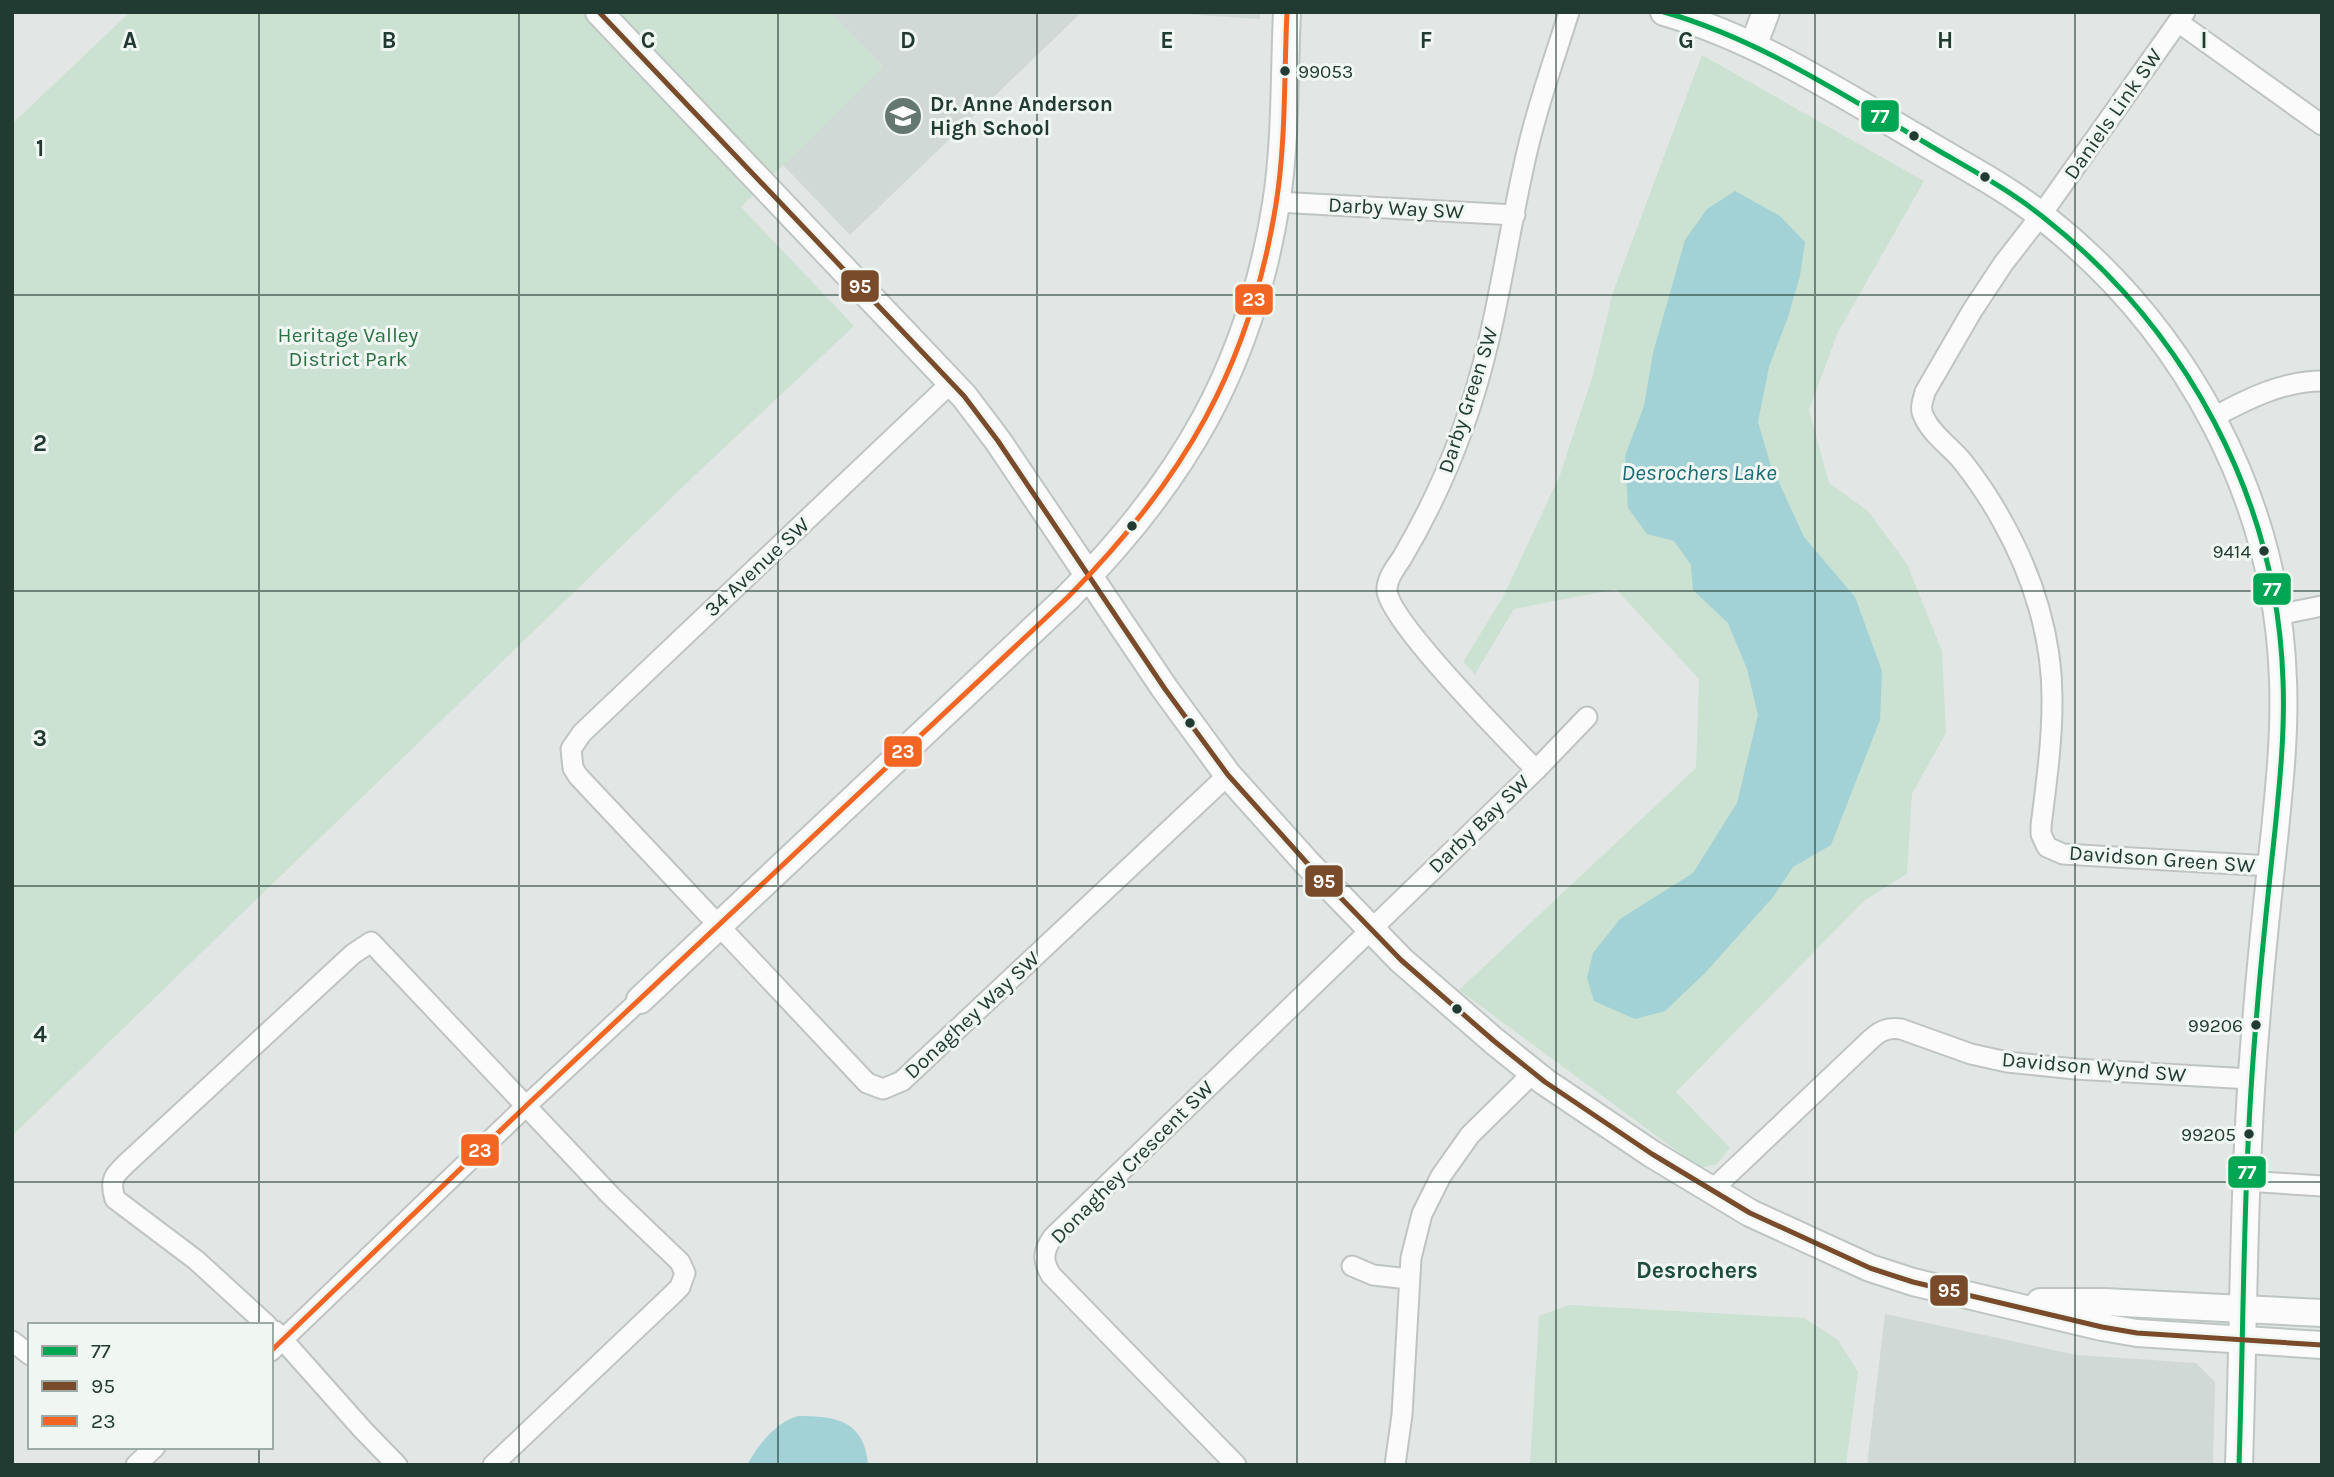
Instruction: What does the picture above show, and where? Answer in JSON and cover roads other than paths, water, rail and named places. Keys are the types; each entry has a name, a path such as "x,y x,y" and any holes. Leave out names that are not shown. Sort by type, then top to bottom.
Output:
{"street":[{"path":"599,12 952,382 998,441 1199,738 1228,775 1370,930 1431,987 1533,1073 1604,1123 1711,1191 1772,1225 1870,1268 1913,1282 2137,1333 2322,1345"},
{"path":"397,1465 276,1340 719,926 1088,576 1124,538 1173,473 1199,432 1243,337 1257,294 1277,202 1287,12"},
{"name":"Darby Green SW","path":"1536,770 1429,652 1395,610 1387,591 1391,575 1428,512 1463,429 1477,386 1496,316 1531,135 1569,12"},
{"path":"1664,12 1702,23 1793,66 1980,175 2041,215 2080,247 2129,296 2174,353 2228,445 2267,562 2277,615 2283,680 2283,731 2251,1079 2239,1465"},
{"path":"1753,46 1766,12"},
{"path":"2182,17 2322,125"},
{"name":"Daniels Link SW","path":"2041,215 2182,17"},
{"name":"Darby Way SW","path":"1277,202 1515,215"},
{"name":"Davidson Green SW","path":"2041,215 2003,264 1972,311 1926,392 1921,406 1924,417 1933,430 1962,461 1988,495 2026,570 2038,608 2046,638 2052,700 2052,733 2041,826 2043,842 2053,851 2063,853 2271,866"},
{"path":"2214,417 2267,391 2322,380"},
{"name":"34 Avenue SW","path":"570,758 571,749 582,733 952,382"},
{"path":"2277,615 2322,606"},
{"name":"Darby Bay SW","path":"1370,930 1587,717"},
{"name":"Donaghey Way SW","path":"570,758 578,776 867,1083 883,1089 902,1081 1228,775"},
{"name":"Donaghey Crescent SW","path":"1236,1465 1051,1275 1043,1256 1053,1237 1370,930"},
{"path":"265,1323 196,1260 115,1199 111,1187 116,1174 353,954 371,942 611,1196 680,1262 685,1273 680,1287 493,1465"},
{"name":"Davidson Wynd SW","path":"1711,1191 1868,1042 1878,1033 1889,1029 1901,1029 1944,1046 2007,1062 2075,1069 2251,1079"},
{"path":"1395,1465 1402,1415 1409,1279 1419,1225 1441,1176 1470,1135 1533,1073"},
{"path":"2246,1181 2322,1186"},
{"path":"1352,1266 1373,1275 1409,1279"},
{"path":"2003,1302 2104,1302 2322,1313"},
{"path":"12,1341 28,1353"}],"water":[{"name":"Desrochers Lake","path":"1735,191 1780,216 1805,242 1800,276 1769,367 1758,422 1770,463 1804,537 1855,597 1882,671 1880,720 1831,845 1793,867 1773,897 1705,973 1665,1011 1635,1019 1594,1001 1587,978 1593,953 1620,919 1693,873 1737,803 1758,715 1747,669 1728,623 1693,590 1691,565 1674,541 1647,534 1628,508 1625,456 1644,406 1653,353 1685,240 1707,209"},
{"path":"798,1416 824,1417 846,1424 861,1438 868,1465 747,1465 768,1435 782,1423"}],"place":[{"name":"99053","path":"1285,71"},
{"name":"Dr. Anne Anderson High School","path":"903,116"},
{"name":"9414","path":"2264,551"},
{"name":"99206","path":"2256,1025"},
{"name":"99205","path":"2249,1134"}],"district":[{"name":"Desrochers","path":"1697,1270"}],"park label":[{"name":"Heritage Valley District Park","path":"348,347"}]}
